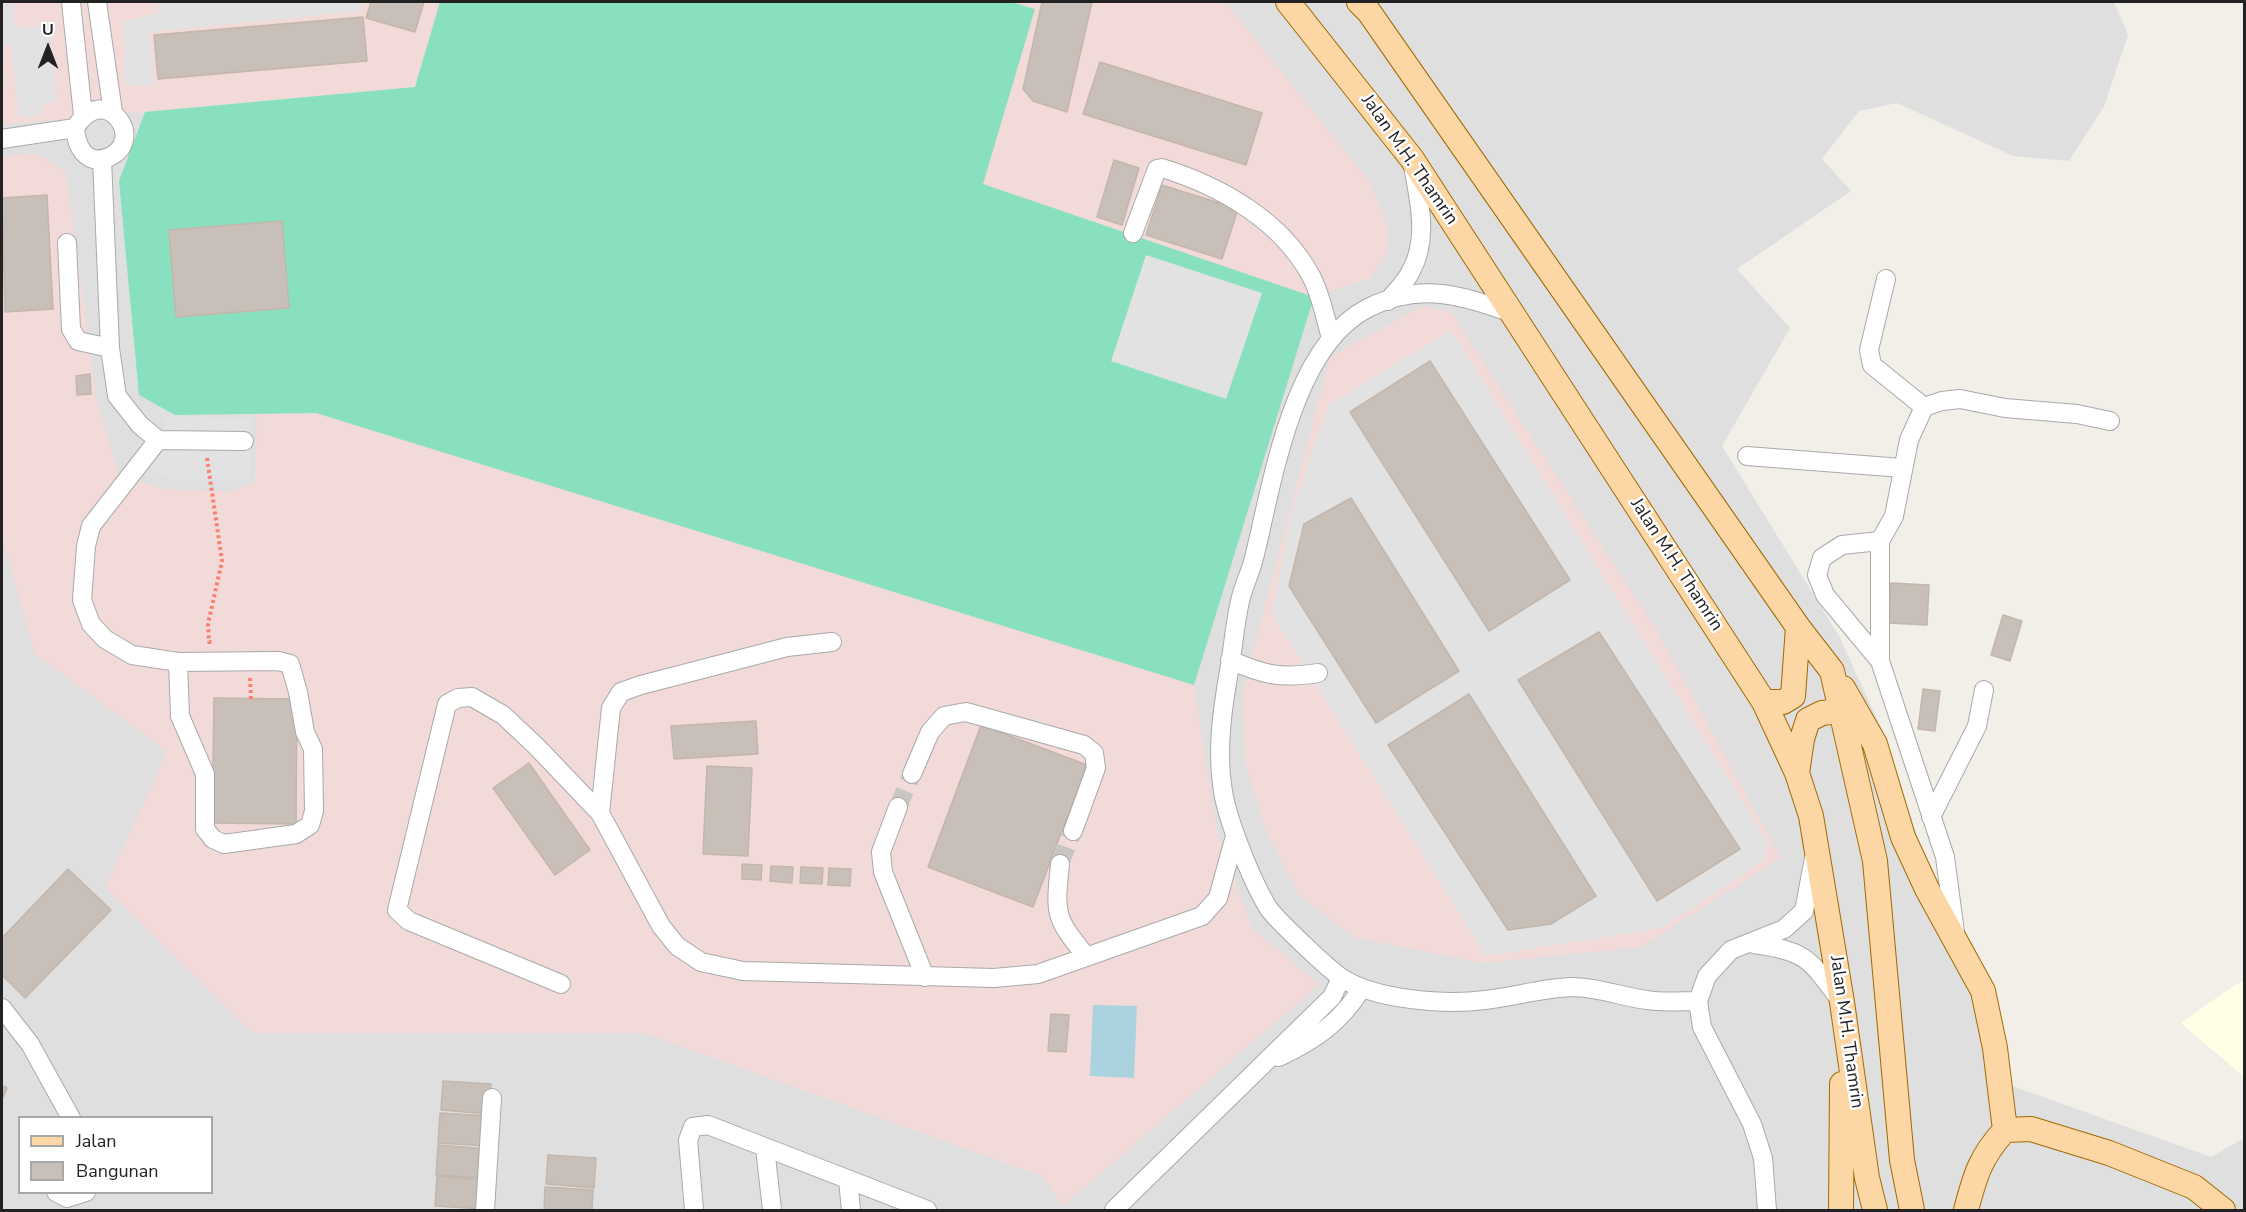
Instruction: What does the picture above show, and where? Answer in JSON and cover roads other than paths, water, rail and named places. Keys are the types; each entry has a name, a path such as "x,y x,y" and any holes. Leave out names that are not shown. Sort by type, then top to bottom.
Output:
{"main road":[{"name":"Jalan M.H. Thamrin","path":"1288,2 1412,159 1515,314 1764,702 1797,773 1811,816 1842,1002 1867,1178 1875,1210"},
{"path":"1359,2 1376,22 1798,627 1832,670 1875,744 1903,837 1956,943 1983,991 1995,1048 2005,1130 1979,1162 1966,1210"},
{"path":"1764,702 1783,702 1793,696 1798,627"},
{"path":"1832,670 1875,861 1902,1160 1912,1210"},
{"path":"1797,773 1808,720 1822,713 1840,711"},
{"path":"1841,1210 1842,1002"},
{"path":"2005,1130 2031,1130 2109,1153 2194,1187 2223,1210"}],"street":[{"path":"2,139 78,129 97,109 113,112 120,119 124,129 124,140 120,149 102,159 82,153 78,129 71,2"},
{"path":"97,2 113,112"},
{"path":"102,159 110,348 117,396 140,425 158,440 244,441"},
{"path":"1388,301 1412,271 1421,241 1422,217 1412,159"},
{"path":"1132,233 1156,170 1162,168 1235,199 1285,240 1312,277 1331,338"},
{"path":"67,243 71,329 78,341 110,348"},
{"path":"1886,279 1869,350 1872,365 1924,407"},
{"path":"1515,314 1453,293 1429,293 1388,301 1366,309 1331,338 1307,378 1291,415 1254,559 1241,598 1220,729 1224,795 1235,836 1269,909 1341,978 1362,988 1436,1001 1484,1000 1530,991 1574,987 1651,1001 1698,1001"},
{"path":"1956,943 1945,857 1880,661 1880,541 1893,516 1909,440 1924,407 1941,401 1960,399 2005,408 2077,414 2110,421"},
{"path":"158,440 91,526 86,546 82,600 90,624 105,639 132,655 178,662 290,664 305,732 313,749 314,811 310,825 296,834 224,844 213,839 205,829 205,774 180,716 178,662"},
{"path":"1747,456 1902,468"},
{"path":"1880,541 1842,545 1822,558 1817,575 1825,595 1880,661"},
{"path":"600,813 611,708 621,692 787,646 832,642"},
{"path":"1230,660 1264,675 1292,677 1318,673"},
{"path":"1931,817 1977,726 1984,690"},
{"path":"561,984 409,921 397,910 447,704 458,698 472,697 503,715 600,813 661,926 677,946 701,962 743,971 994,978 1038,974 1202,916 1218,898 1235,836"},
{"path":"912,774 930,732 944,716 966,712 1084,745 1094,753 1096,768 1073,831"},
{"path":"898,807 881,852 883,872 925,977"},
{"path":"1767,1210 1763,1158 1752,1124 1702,1027 1698,1001 1707,976 1731,950 1752,944 1784,929 1804,911 1817,847"},
{"path":"1060,864 1056,907 1066,931 1086,956"},
{"path":"1752,944 1789,949 1812,963 1842,1002"},
{"path":"1114,1210 1332,997 1341,978"},
{"path":"1267,1062 1313,1041 1348,1010 1362,988"},
{"path":"2,1008 30,1044 71,1116"},
{"path":"485,1210 492,1098"},
{"path":"694,1210 688,1140 693,1127 708,1125 927,1210"},
{"path":"765,1148 772,1210"},
{"path":"848,1180 851,1210"},
{"path":"60,1194 67,1198 80,1194"}],"water":[{"path":"1093,1005 1137,1006 1134,1078 1090,1076"}],"tunnel":[{"path":"898,807 912,774"},
{"path":"1060,864 1073,831"}]}
